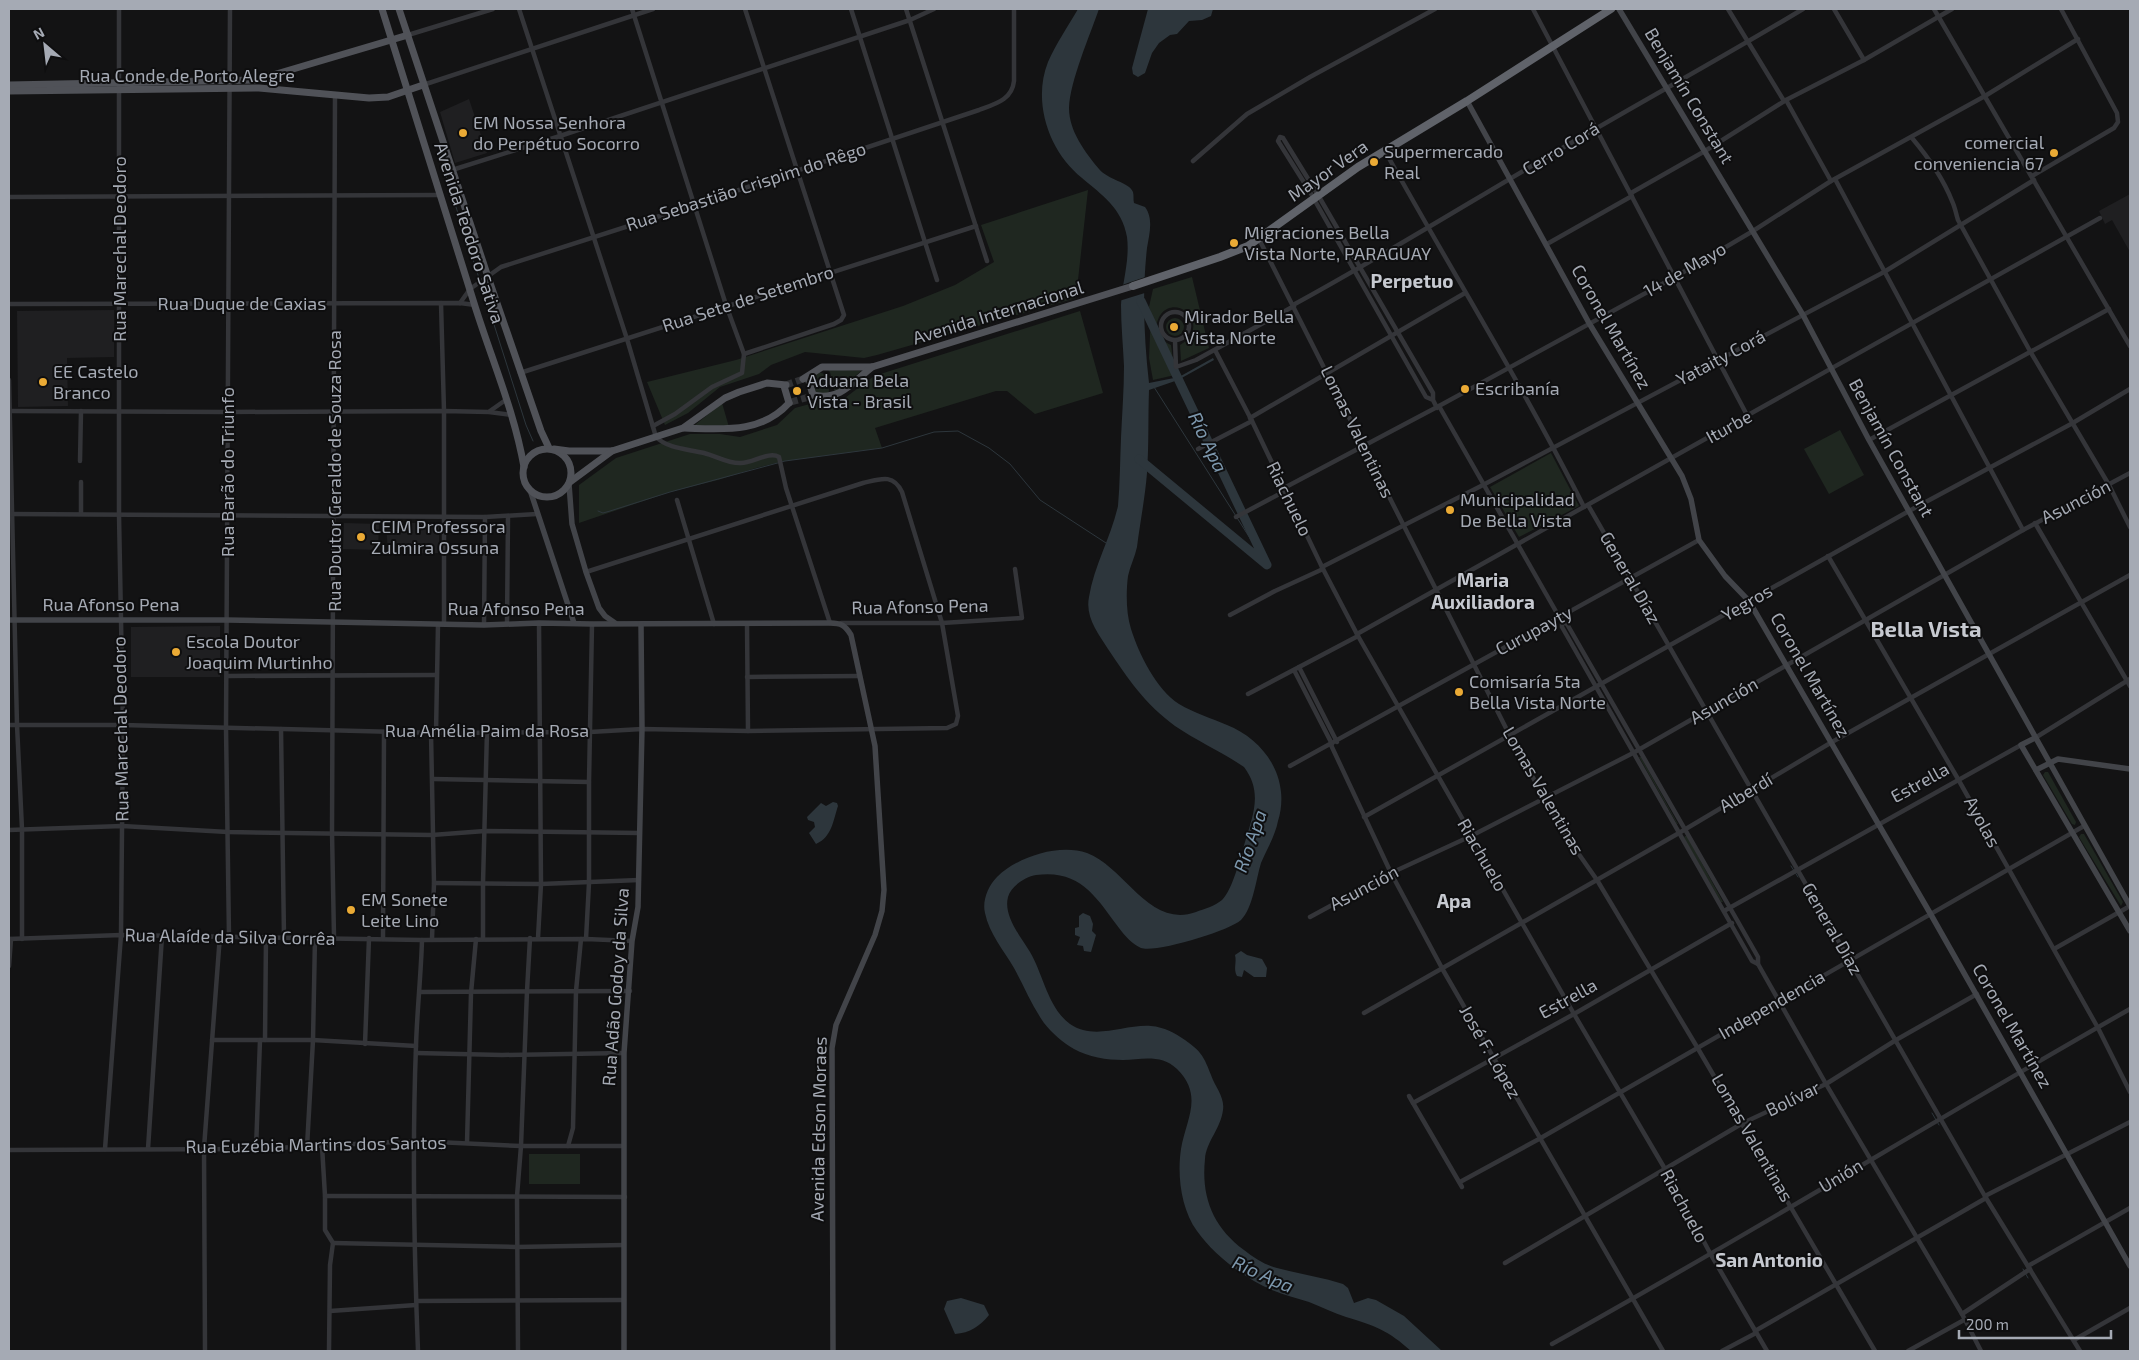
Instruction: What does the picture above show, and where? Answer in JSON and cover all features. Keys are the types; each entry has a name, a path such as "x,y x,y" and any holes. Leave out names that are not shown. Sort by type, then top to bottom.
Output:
{"highway":[{"name":"Mayor Vera","path":"1133,286 1228,254 1259,240 1347,174 1554,47 1611,9"}],"main road":[{"name":"Avenida Teodoro Sativa","path":"382,9 475,305 512,415 524,467"},
{"name":"Avenida Teodoro Sativa","path":"399,9 520,372 551,449"},
{"name":"Rua Conde de Porto Alegre","path":"228,85 265,78 408,35"},
{"name":"Rua Conde de Porto Alegre","path":"9,85 120,87"},
{"name":"Rua Conde de Porto Alegre","path":"9,91 228,85 374,98 388,97 424,86"},
{"name":"Avenida Internacional","path":"872,367 838,394 824,398 811,396 806,379 822,366 872,367 1133,286"},
{"path":"612,450 570,483 560,494 548,497 541,496 530,490 524,479 526,461 535,451 551,449 569,452 612,450 683,428 725,398 761,384 785,385 790,402 774,417 735,429 683,428"},
{"path":"551,449 561,452 570,462 572,469 570,483"}],"street":[{"name":"Rua Marechal Deodoro","path":"105,1149 121,935 123,725 119,515 119,9"},
{"name":"Rua Barão do Triunfo","path":"229,936 226,728 228,676 228,85 230,9"},
{"path":"408,35 493,9"},
{"path":"520,9 592,237 627,339 656,437 662,442 734,463 752,462 772,454 780,459 792,507 830,622"},
{"path":"632,9 726,305 744,354 743,370 739,375 712,387 675,414 653,426"},
{"path":"424,86 653,9"},
{"path":"744,354 834,324 841,320 844,315 746,9"},
{"path":"851,9 937,280"},
{"path":"906,9 987,261"},
{"path":"452,170 910,20 934,9"},
{"name":"Rua Sebastião Crispim do Rêgo","path":"470,289 501,267 797,171 979,110 1006,98 1013,89 1014,81 1014,9"},
{"path":"1193,161 1247,114 1310,77 1435,9"},
{"path":"1533,9 1748,416"},
{"name":"Benjamín Constant","path":"1619,9 1803,315 1868,440 2130,906"},
{"path":"1728,9 1833,180 1913,324 2023,530"},
{"name":"Cerro Corá","path":"1176,341 1176,367 1217,353 1293,306 1804,9"},
{"path":"1834,9 1864,60"},
{"path":"1934,9 2130,346"},
{"path":"1547,244 1705,151 1785,101 1864,60 1952,9"},
{"path":"2061,9 2078,39"},
{"name":"14 de Mayo","path":"1236,517 1284,489 1675,277 1753,231 1833,180 1985,96 2078,39"},
{"name":"Yataity Corá","path":"1230,615 1483,485 1884,272 2114,128 2118,122 2117,113 2078,39"},
{"name":"Rua Doutor Geraldo de Souza Rosa","path":"334,938 332,832 335,95"},
{"name":"Coronel Martínez","path":"1467,101 1589,323 1672,458 1689,492 1699,540 1720,571 1750,601 2021,1071 2130,1266"},
{"path":"1433,400 1433,393 1360,268 1316,197 1278,141 1278,138 1283,138 1316,197 1355,271 1426,397 1433,400 1438,407 1518,544 1560,620 1562,628 1752,961 1758,964"},
{"path":"1912,138 1926,154 1941,178 1961,224 1990,280 2071,424 2109,485 2130,527"},
{"name":"General Díaz","path":"1384,150 1510,368 1586,506 1707,712 1795,871 1938,1120 2027,1270 2080,1351"},
{"path":"9,197 442,195"},
{"name":"Iturbe","path":"1248,694 1357,635 2100,218"},
{"name":"Rua Sete de Setembro","path":"520,372 976,226"},
{"name":"Lomas Valentinas","path":"1259,240 1328,372 1473,664 1544,798 1562,830 1597,880 1698,1047 1837,1284 1874,1351"},
{"path":"460,303 470,289"},
{"path":"1198,449 1465,293"},
{"path":"432,939 434,882 432,835 433,733 441,624 443,516 444,410 441,303"},
{"name":"Rua Duque de Caxias","path":"9,304 460,303 475,305"},
{"path":"1868,440 2109,309"},
{"path":"1176,312 1185,315 1190,324 1188,333 1176,341 1167,338 1161,331 1160,326 1163,317 1176,312"},
{"name":"Riachuelo","path":"1217,353 1251,419 1322,568 1357,635 1471,836 1665,1169 1710,1253 1767,1351"},
{"path":"9,380 12,620 22,829 22,939"},
{"name":"Yegros","path":"1364,817 1828,556 2071,424 2130,389"},
{"path":"489,412 507,400"},
{"path":"9,410 228,412 444,410 512,415"},
{"path":"80,461 81,411"},
{"name":"Asunción","path":"1310,917 1390,873 1471,836 1639,749 1707,712 2035,523 2130,473"},
{"path":"586,572 863,483 886,479 892,480 899,485 902,492 942,623"},
{"path":"81,482 81,514"},
{"path":"570,483 572,524 586,572 599,608 604,616 617,624"},
{"path":"530,490 574,623"},
{"path":"677,500 714,624"},
{"path":"11,514 485,517 537,514"},
{"path":"507,624 508,516"},
{"path":"484,625 485,517"},
{"path":"2035,523 2129,680 2130,686"},
{"name":"Curupayty","path":"1290,766 1337,742 1473,664 1560,620 1699,540"},
{"name":"Ayolas","path":"1828,556 1958,779 2098,1028 2130,1092"},
{"name":"Rua Afonso Pena","path":"12,620 227,620 484,625 539,622 592,624 942,623 1022,618 1015,569"},
{"name":"Alberdí","path":"1364,1013 1443,970 1685,830 1832,742 2130,575"},
{"path":"1560,620 1567,624 1602,684 1758,957 1758,964 1779,1002 1962,1314 1981,1351"},
{"path":"538,938 541,884 539,622"},
{"name":"Avenida Edson Moraes","path":"833,1351 832,1042 836,1025 875,935 882,911 884,890 879,791 873,730 851,635 841,623"},
{"name":"Rua Amélia Paim da Rosa","path":"9,725 123,725 433,733 488,731 590,732 642,729 748,731 947,728 956,724 958,716 942,623"},
{"path":"568,1146 573,1128 576,990 584,939 589,883 588,833 592,624"},
{"name":"Rua Adão Godoy da Silva","path":"624,1351 624,1053 630,991 632,941 638,907 642,729 641,624"},
{"path":"747,624 748,731"},
{"path":"1299,667 1337,742"},
{"name":"José F. López","path":"1294,670 1390,873 1493,1058 1663,1351"},
{"path":"228,676 436,675"},
{"path":"747,678 860,676"},
{"name":"Estrella","path":"1724,911 1878,823 2035,738 2129,680"},
{"path":"281,729 284,937"},
{"path":"483,939 488,731"},
{"path":"383,939 384,732"},
{"path":"2021,745 2130,931"},
{"path":"2036,770 2058,759 2130,768"},
{"path":"432,779 589,782"},
{"path":"9,830 122,826 228,832 332,832 432,835 485,831 639,833"},
{"name":"Independencia","path":"1409,1096 1461,1184 1619,1091 1779,1002 1930,913 2084,826"},
{"path":"434,882 541,884 639,880"},
{"path":"2054,950 2130,906"},
{"name":"Estrella","path":"1413,1103 1574,1014 1737,920"},
{"name":"Rua Alaíde da Silva Corrêa","path":"10,939 121,935 422,940 538,938 632,941"},
{"path":"148,1148 162,936"},
{"path":"205,1351 204,1148 220,936"},
{"path":"256,1149 263,1040 266,937"},
{"path":"307,1147 313,1040 315,938"},
{"path":"365,1044 369,938"},
{"path":"518,1351 517,1196 530,938"},
{"path":"9,966 10,939"},
{"path":"467,1143 471,1054 471,993 476,939"},
{"path":"418,1351 414,1275 416,1244 414,1195 416,1046 422,940"},
{"path":"420,992 630,991"},
{"name":"Bolívar","path":"1505,1263 1743,1123 1826,1084 1893,1042 1976,994"},
{"name":"Unión","path":"1552,1344 2130,1009"},
{"path":"212,1040 313,1040 416,1046"},
{"path":"416,1053 624,1053"},
{"path":"1722,1351 1984,1199 2130,1122"},
{"name":"Rua Euzébia Martins dos Santos","path":"9,1150 256,1149 415,1141 521,1146 624,1146"},
{"path":"322,1146 325,1230 333,1242 330,1265 329,1351"},
{"path":"325,1196 625,1197"},
{"path":"1962,1314 2027,1270 2130,1208"},
{"path":"333,1242 516,1247 624,1245"},
{"path":"330,1311 416,1303 624,1300"},
{"path":"2074,1340 2130,1308"},
{"path":"1908,1351 1964,1320"}],"shaded area":[{"name":"EM Nossa Senhora do Perpétuo Socorro","path":"469,99 487,153 455,163 440,112"},
{"path":"1088,190 1076,298 864,358 805,352 771,365 759,374 720,387 688,413 665,425 647,382 736,360 903,306 955,285 994,262 981,225"},
{"path":"2130,194 2130,252 2112,220 2105,224 2099,211"},
{"path":"1192,277 1209,348 1181,361 1180,345 1189,338 1193,330 1193,322 1183,310 1176,307 1168,309 1161,314 1156,329 1161,339 1171,345 1175,375 1153,380 1149,358 1151,313 1149,307 1153,289"},
{"name":"EE Castelo Branco","path":"114,310 114,357 67,358 68,406 18,407 17,311"},
{"path":"1080,311 1103,393 1035,414 1007,391 996,391 875,428 882,448 785,461 756,468 670,492 579,523 579,485 616,458 690,434 720,434 740,437 777,425 795,408 817,402 833,407 874,376"},
{"path":"1171,318 1179,318 1184,323 1182,334 1171,336 1166,331 1166,323"},
{"path":"827,369 861,371 835,393 830,372"},
{"path":"815,373 824,374 829,390 828,395 814,394 810,380"},
{"path":"722,403 729,427 695,425"},
{"path":"1840,430 1864,475 1829,494 1804,449"},
{"path":"1551,453 1579,506 1519,537 1490,487"},
{"name":"CEIM Professora Zulmira Ossuna","path":"344,523 379,524 378,550 343,549"},
{"path":"386,523 439,523 439,553 388,554"},
{"name":"Escola Doutor Joaquim Murtinho","path":"220,626 220,677 131,677 131,627"},
{"path":"1639,757 1641,757 1678,824 1677,824"},
{"path":"2045,772 2048,772 2076,822 2075,825 2072,824 2043,775"},
{"path":"2081,834 2084,834 2123,902 2121,906 2079,837"},
{"path":"1687,836 1723,902 1721,902 1684,838"},
{"path":"529,1154 580,1154 580,1184 529,1184"}],"water":[{"path":"1078,9 1099,9 1081,58 1070,97 1069,108 1072,125 1083,148 1099,169 1131,189 1134,203 1145,207 1149,217 1150,227 1145,265 1144,299 1149,383 1179,377 1213,358 1214,360 1178,380 1149,390 1146,482 1137,547 1127,582 1129,623 1134,639 1149,670 1171,697 1179,704 1191,710 1237,730 1256,743 1263,751 1270,760 1279,781 1281,806 1277,827 1261,863 1254,893 1245,915 1234,925 1222,930 1176,944 1149,949 1141,948 1126,937 1103,906 1085,888 1076,881 1064,876 1051,874 1032,876 1015,886 1008,897 1008,912 1010,919 1035,961 1051,1000 1062,1017 1070,1024 1080,1029 1099,1032 1141,1026 1160,1028 1181,1037 1202,1055 1221,1096 1223,1105 1222,1117 1206,1153 1204,1173 1207,1198 1217,1221 1233,1241 1252,1256 1268,1265 1343,1284 1348,1288 1354,1303 1368,1298 1376,1300 1404,1316 1442,1351 1411,1351 1396,1338 1373,1326 1261,1285 1230,1265 1212,1249 1197,1231 1187,1213 1180,1181 1181,1149 1191,1108 1190,1089 1185,1079 1177,1069 1165,1061 1152,1058 1123,1060 1098,1058 1079,1052 1062,1041 1047,1027 1040,1016 1014,968 993,935 987,920 984,908 985,899 988,889 997,877 1016,863 1027,858 1051,851 1064,850 1076,850 1101,860 1138,894 1164,912 1179,915 1213,906 1222,900 1230,889 1255,804 1253,785 1244,767 1175,726 1155,709 1130,681 1115,660 1097,631 1089,611 1088,604 1091,585 1118,506 1124,375 1121,305 1128,246 1121,218 1116,210 1104,196 1070,167 1061,155 1047,125 1043,109 1042,93 1048,62"},
{"path":"1148,9 1213,9 1211,16 1202,20 1189,21 1177,34 1170,35 1159,43 1152,53 1145,73 1138,77 1133,74 1132,68"},
{"path":"833,802 837,803 838,806 829,833 816,844 809,833 815,827 814,822 808,820 807,817 821,803 826,806"},
{"path":"1083,913 1090,916 1093,924 1092,931 1096,935 1091,952 1084,951 1083,946 1077,945 1080,937 1075,935 1075,928 1079,927 1079,916"},
{"path":"1241,951 1247,955 1262,959 1267,968 1266,977 1254,977 1244,970 1242,977 1237,976 1235,971 1235,955"},
{"path":"961,1298 984,1305 989,1315 974,1328 955,1334 944,1309 947,1301"}],"pier":[{"path":"1148,276 1148,292 1119,301 1122,285"}],"waterway":[{"path":"443,167 479,278"},
{"path":"483,290 526,425 533,441"},
{"name":"Río Apa","path":"1139,459 1267,565 1141,301"},
{"path":"1154,387 1267,565"},
{"path":"598,511 603,513 670,492 785,461 882,448 934,432 958,431 989,448 1010,464 1040,500 1106,543"},
{"path":"1791,866 1798,877"},
{"path":"1844,959 1849,969"},
{"path":"1932,1113 1939,1125"},
{"path":"2023,1269 2028,1278"}],"tunnel":[{"path":"786,385 803,379"},
{"path":"791,402 809,397"}],"place":[{"name":"EM Nossa Senhora do Perpétuo Socorro","path":"463,133"},
{"name":"comercial conveniencia 67","path":"2054,153"},
{"name":"Supermercado Real","path":"1374,162"},
{"name":"Migraciones Bella Vista Norte, PARAGUAY","path":"1234,243"},
{"name":"Mirador Bella Vista Norte","path":"1174,327"},
{"name":"EE Castelo Branco","path":"43,382"},
{"name":"Escribanía","path":"1465,389"},
{"name":"Aduana Bela Vista - Brasil","path":"797,391"},
{"name":"Municipalidad De Bella Vista","path":"1450,510"},
{"name":"CEIM Professora Zulmira Ossuna","path":"361,537"},
{"name":"Escola Doutor Joaquim Murtinho","path":"176,652"},
{"name":"Comisaría 5ta Bella Vista Norte","path":"1459,692"},
{"name":"EM Sonete Leite Lino","path":"351,910"}],"district":[{"name":"Perpetuo","path":"1412,281"},
{"name":"Maria Auxiliadora","path":"1483,591"},
{"name":"Bella Vista","path":"1926,629"},
{"name":"Apa","path":"1454,901"},
{"name":"San Antonio","path":"1769,1260"}]}
